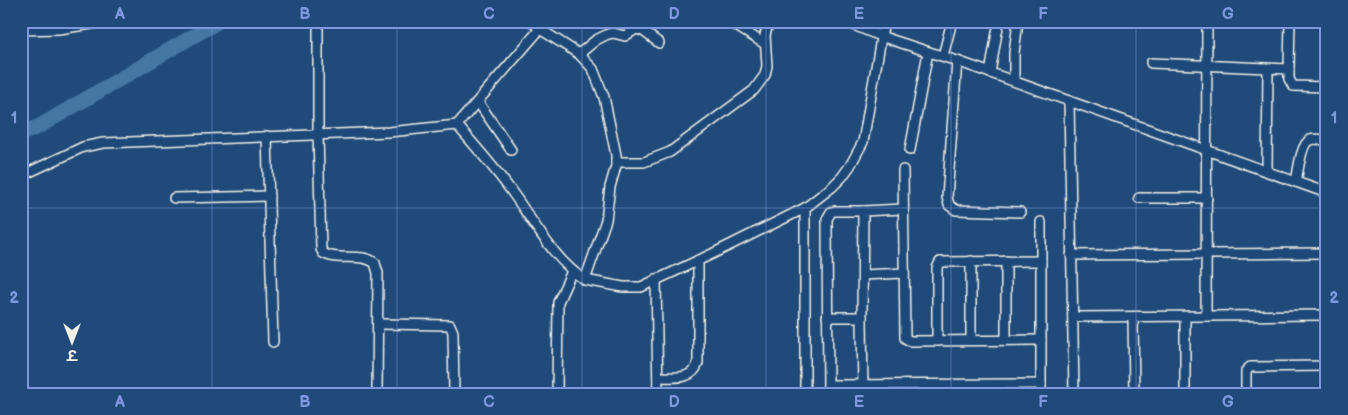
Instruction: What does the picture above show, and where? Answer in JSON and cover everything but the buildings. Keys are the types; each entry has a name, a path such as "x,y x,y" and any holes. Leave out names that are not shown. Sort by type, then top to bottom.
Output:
{"street":[{"path":"21,30 59,28 111,21"},
{"path":"318,21 321,249 323,253 331,256 367,259 375,263 378,273 377,394"},
{"path":"531,21 578,54 593,69 599,82 609,121 616,162 610,187 606,220 585,280"},
{"path":"728,21 765,44"},
{"path":"616,162 644,162 670,152 754,90 765,75 767,66 765,44 769,21"},
{"path":"844,21 880,36 943,56 1327,193"},
{"path":"457,125 508,186 552,247 572,271 585,280 612,286 636,288 805,208 842,177 863,142 884,21"},
{"path":"943,56 952,21"},
{"path":"990,73 999,21"},
{"path":"1014,81 1014,53 1018,21"},
{"path":"1206,316 1207,21"},
{"path":"1290,21 1289,80 1293,86 1327,87"},
{"path":"21,176 92,145 389,132 457,125 540,29"},
{"path":"578,54 610,33 625,36 636,29 642,31 659,44"},
{"path":"910,150 928,52"},
{"path":"957,61 947,197 949,205 956,210 1020,212"},
{"path":"1151,63 1289,69"},
{"path":"1268,68 1268,171"},
{"path":"1069,101 1074,394"},
{"path":"478,102 511,150"},
{"path":"267,136 273,342"},
{"path":"1296,182 1302,150 1306,143 1311,140 1327,140"},
{"path":"903,170 905,338 910,341 1041,340"},
{"path":"174,198 269,196"},
{"path":"1140,198 1207,198"},
{"path":"805,208 805,394"},
{"path":"903,209 835,211 830,212 828,216 828,389 918,389 1041,384"},
{"path":"864,211 862,317 864,389"},
{"path":"1041,394 1042,222"},
{"path":"1072,255 1327,253"},
{"path":"658,377 686,376 694,373 696,369 698,363 698,260"},
{"path":"937,341 937,266 942,261 1041,262"},
{"path":"971,261 971,340"},
{"path":"1006,261 1006,340"},
{"path":"557,394 558,302 572,271"},
{"path":"863,275 904,273"},
{"path":"656,279 658,394"},
{"path":"1073,317 1327,315"},
{"path":"827,317 862,317"},
{"path":"1133,317 1134,394"},
{"path":"1184,317 1185,394"},
{"path":"378,324 450,325 453,332 454,394"},
{"path":"1246,394 1246,372 1250,367 1327,366"}],"waterway":[{"path":"21,134 38,127 219,21"}]}
